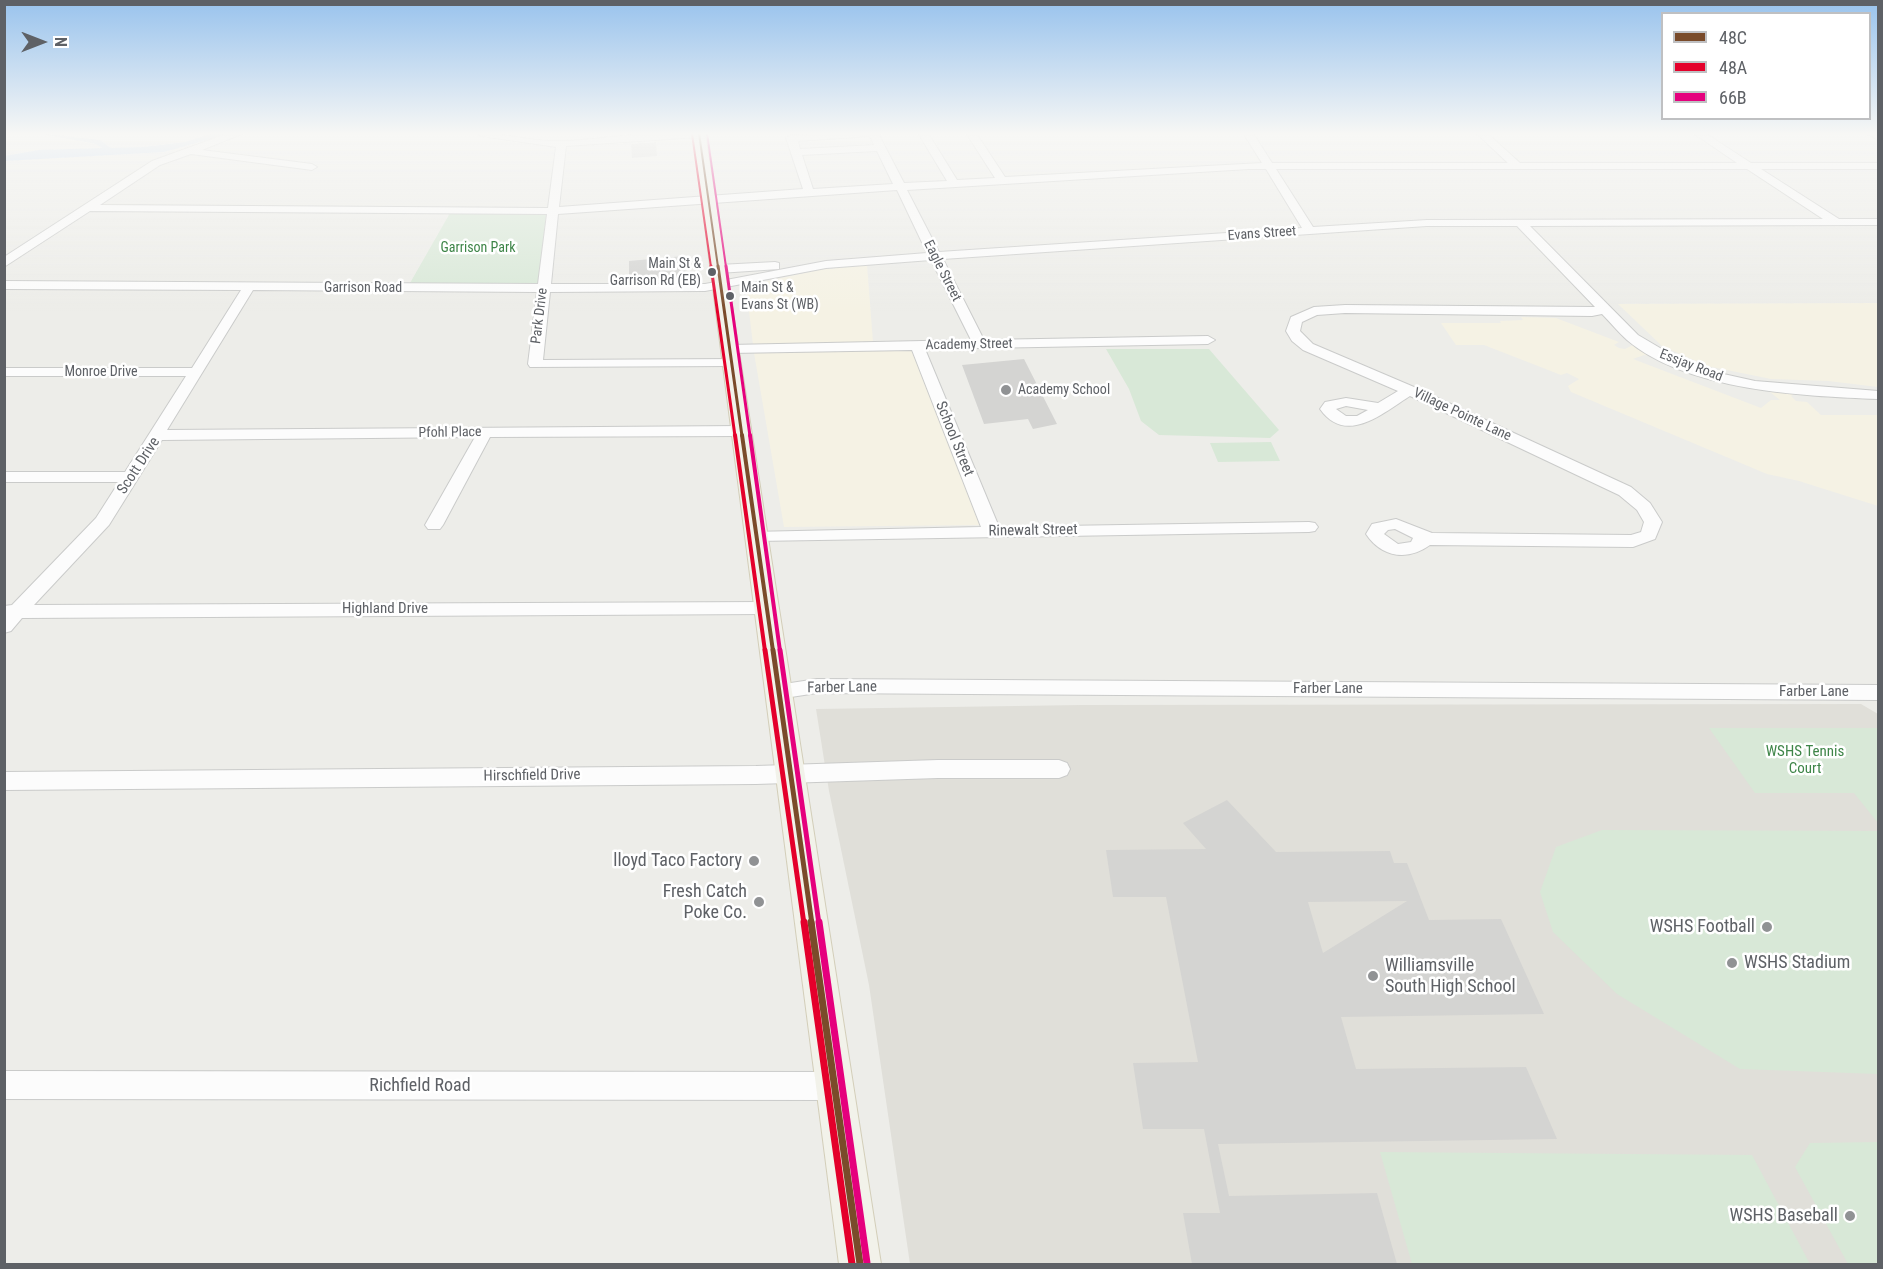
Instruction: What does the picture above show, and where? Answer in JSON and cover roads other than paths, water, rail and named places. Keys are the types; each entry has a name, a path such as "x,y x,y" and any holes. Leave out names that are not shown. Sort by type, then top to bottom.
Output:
{"main road":[{"path":"708,192 860,1264"}],"street":[{"path":"4,263 112,192"},
{"name":"Park Drive","path":"554,192 535,364 731,356"},
{"path":"88,208 552,211 805,192"},
{"name":"Eagle Street","path":"903,192 980,345"},
{"path":"1286,192 1310,231"},
{"path":"1790,192 1836,222"},
{"name":"Essjay Road","path":"1520,222 1633,338 1672,361 1701,372 1755,385 1878,395"},
{"name":"Evans Street","path":"721,287 826,264 1426,223 1878,222"},
{"path":"719,269 826,264"},
{"name":"Garrison Road","path":"4,285 544,290 655,290 721,287"},
{"name":"Scott Drive","path":"4,626 11,612 103,521 249,287"},
{"name":"Village Pointe Lane","path":"1430,539 1633,541 1649,535 1653,522 1644,507 1625,491 1409,390 1308,347 1296,337 1293,325 1301,316 1324,310 1592,312 1604,309"},
{"name":"Academy Street","path":"731,356 917,346 1208,340"},
{"name":"School Street","path":"917,346 992,532"},
{"name":"Monroe Drive","path":"4,372 197,372"},
{"path":"1381,408 1409,390"},
{"name":"Pfohl Place","path":"158,435 742,431"},
{"path":"435,525 485,433"},
{"path":"4,477 132,477"},
{"name":"Rinewalt Street","path":"757,536 1309,527"},
{"name":"Highland Drive","path":"11,612 766,608"},
{"name":"Farber Lane","path":"778,691 828,686 1878,693"},
{"name":"Hirschfield Drive","path":"4,781 792,774 938,769 1059,769"},
{"name":"Richfield Road","path":"4,1086 835,1086"}],"place":[{"name":"Main St & Garrison Rd (EB)","path":"712,272"},
{"name":"Main St & Evans St (WB)","path":"730,296"},
{"name":"Academy School","path":"1006,390"},
{"name":"lloyd Taco Factory","path":"754,861"},
{"name":"Fresh Catch Poke Co.","path":"759,902"},
{"name":"WSHS Football","path":"1767,927"},
{"name":"WSHS Stadium","path":"1732,963"},
{"name":"Williamsville South High School","path":"1373,976"},
{"name":"WSHS Baseball","path":"1850,1216"}],"park label":[{"name":"Garrison Park","path":"478,248"},
{"name":"WSHS Tennis Court","path":"1805,760"}]}
